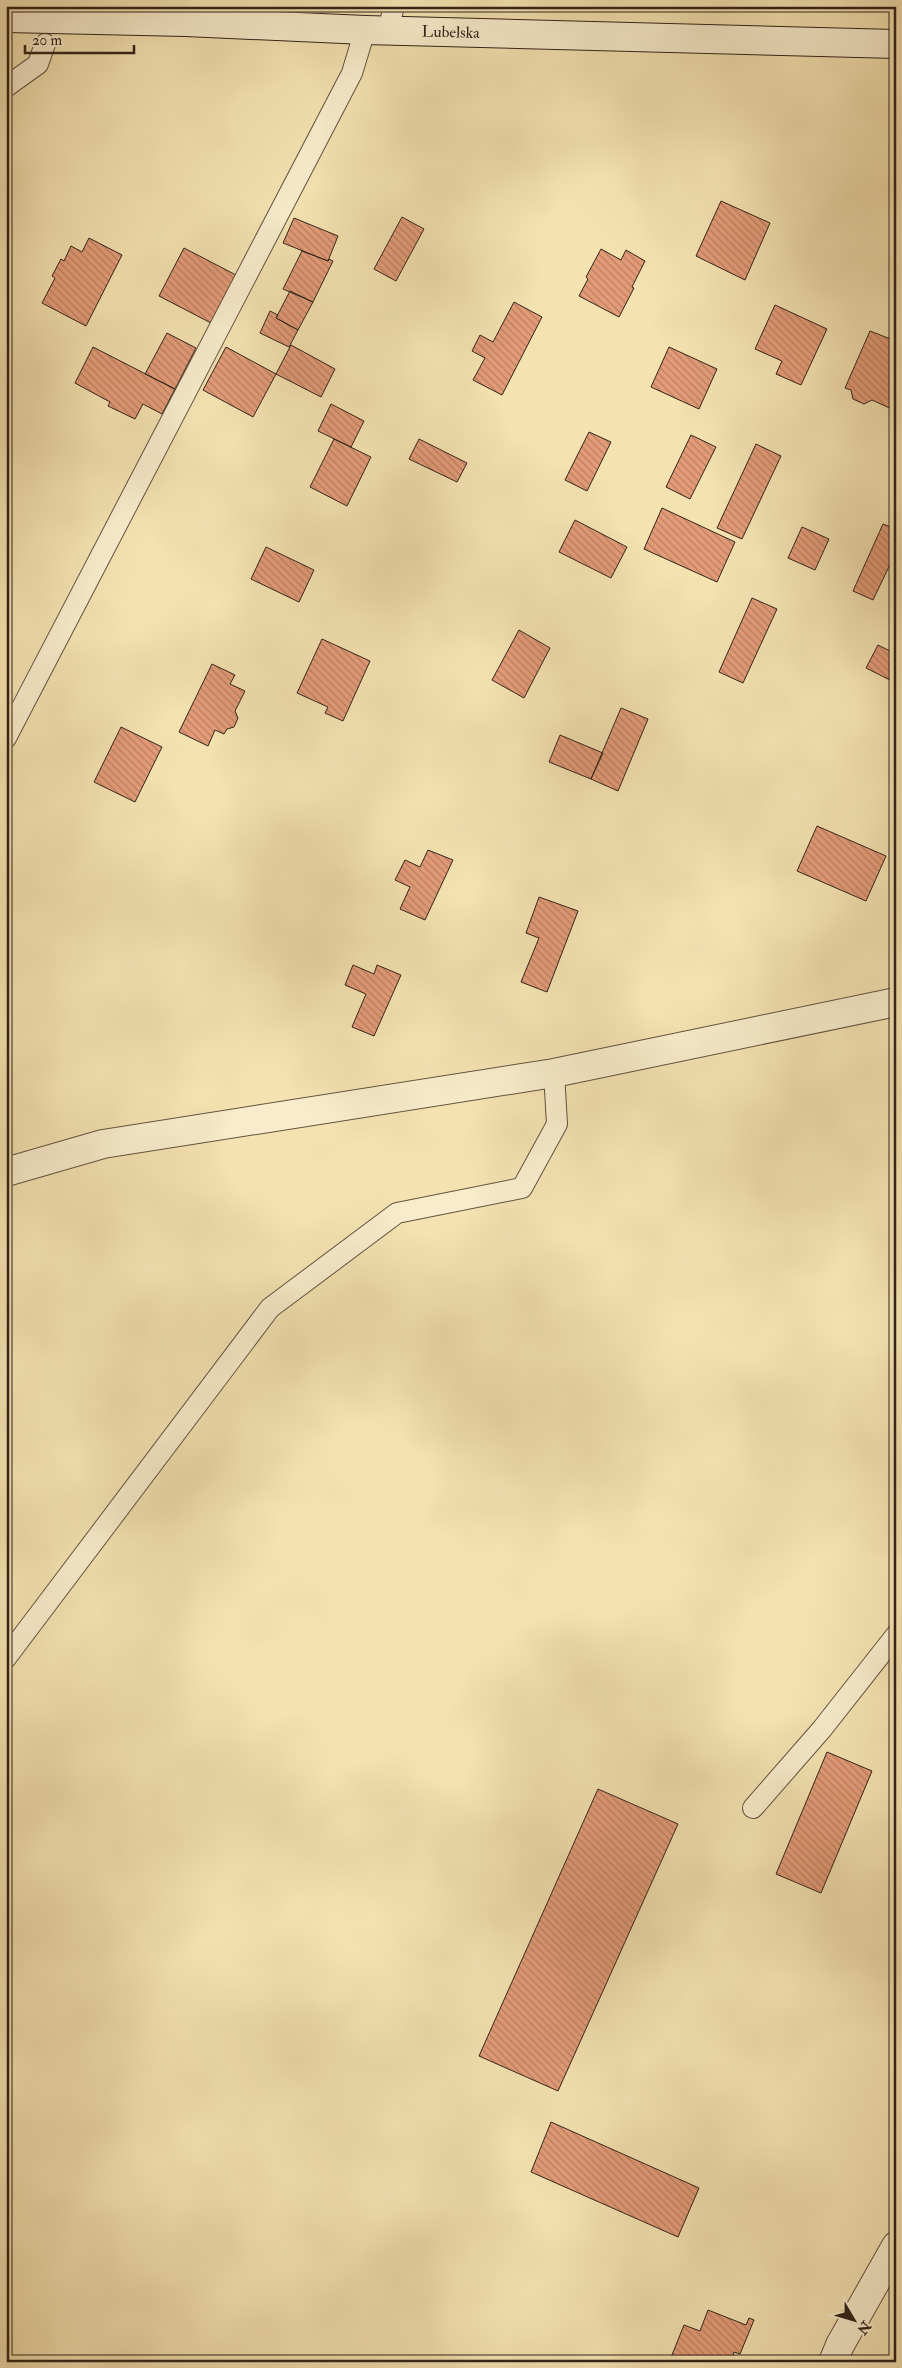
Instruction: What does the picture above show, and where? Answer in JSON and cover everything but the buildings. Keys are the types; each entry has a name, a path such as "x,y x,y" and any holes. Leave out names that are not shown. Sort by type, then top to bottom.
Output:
{"street":[{"name":"Lubelska","path":"6,18 186,22 382,22 896,44"},
{"path":"6,1172 103,1144 554,1074 896,1002"},
{"path":"834,2362 840,2345 896,2246"}],"lane":[{"path":"6,738 352,72 382,22"},
{"path":"6,87 38,64 44,44"},
{"path":"6,1658 270,1308 397,1213 522,1188 557,1124 554,1074"},
{"path":"753,1808 822,1729 896,1635"}]}
